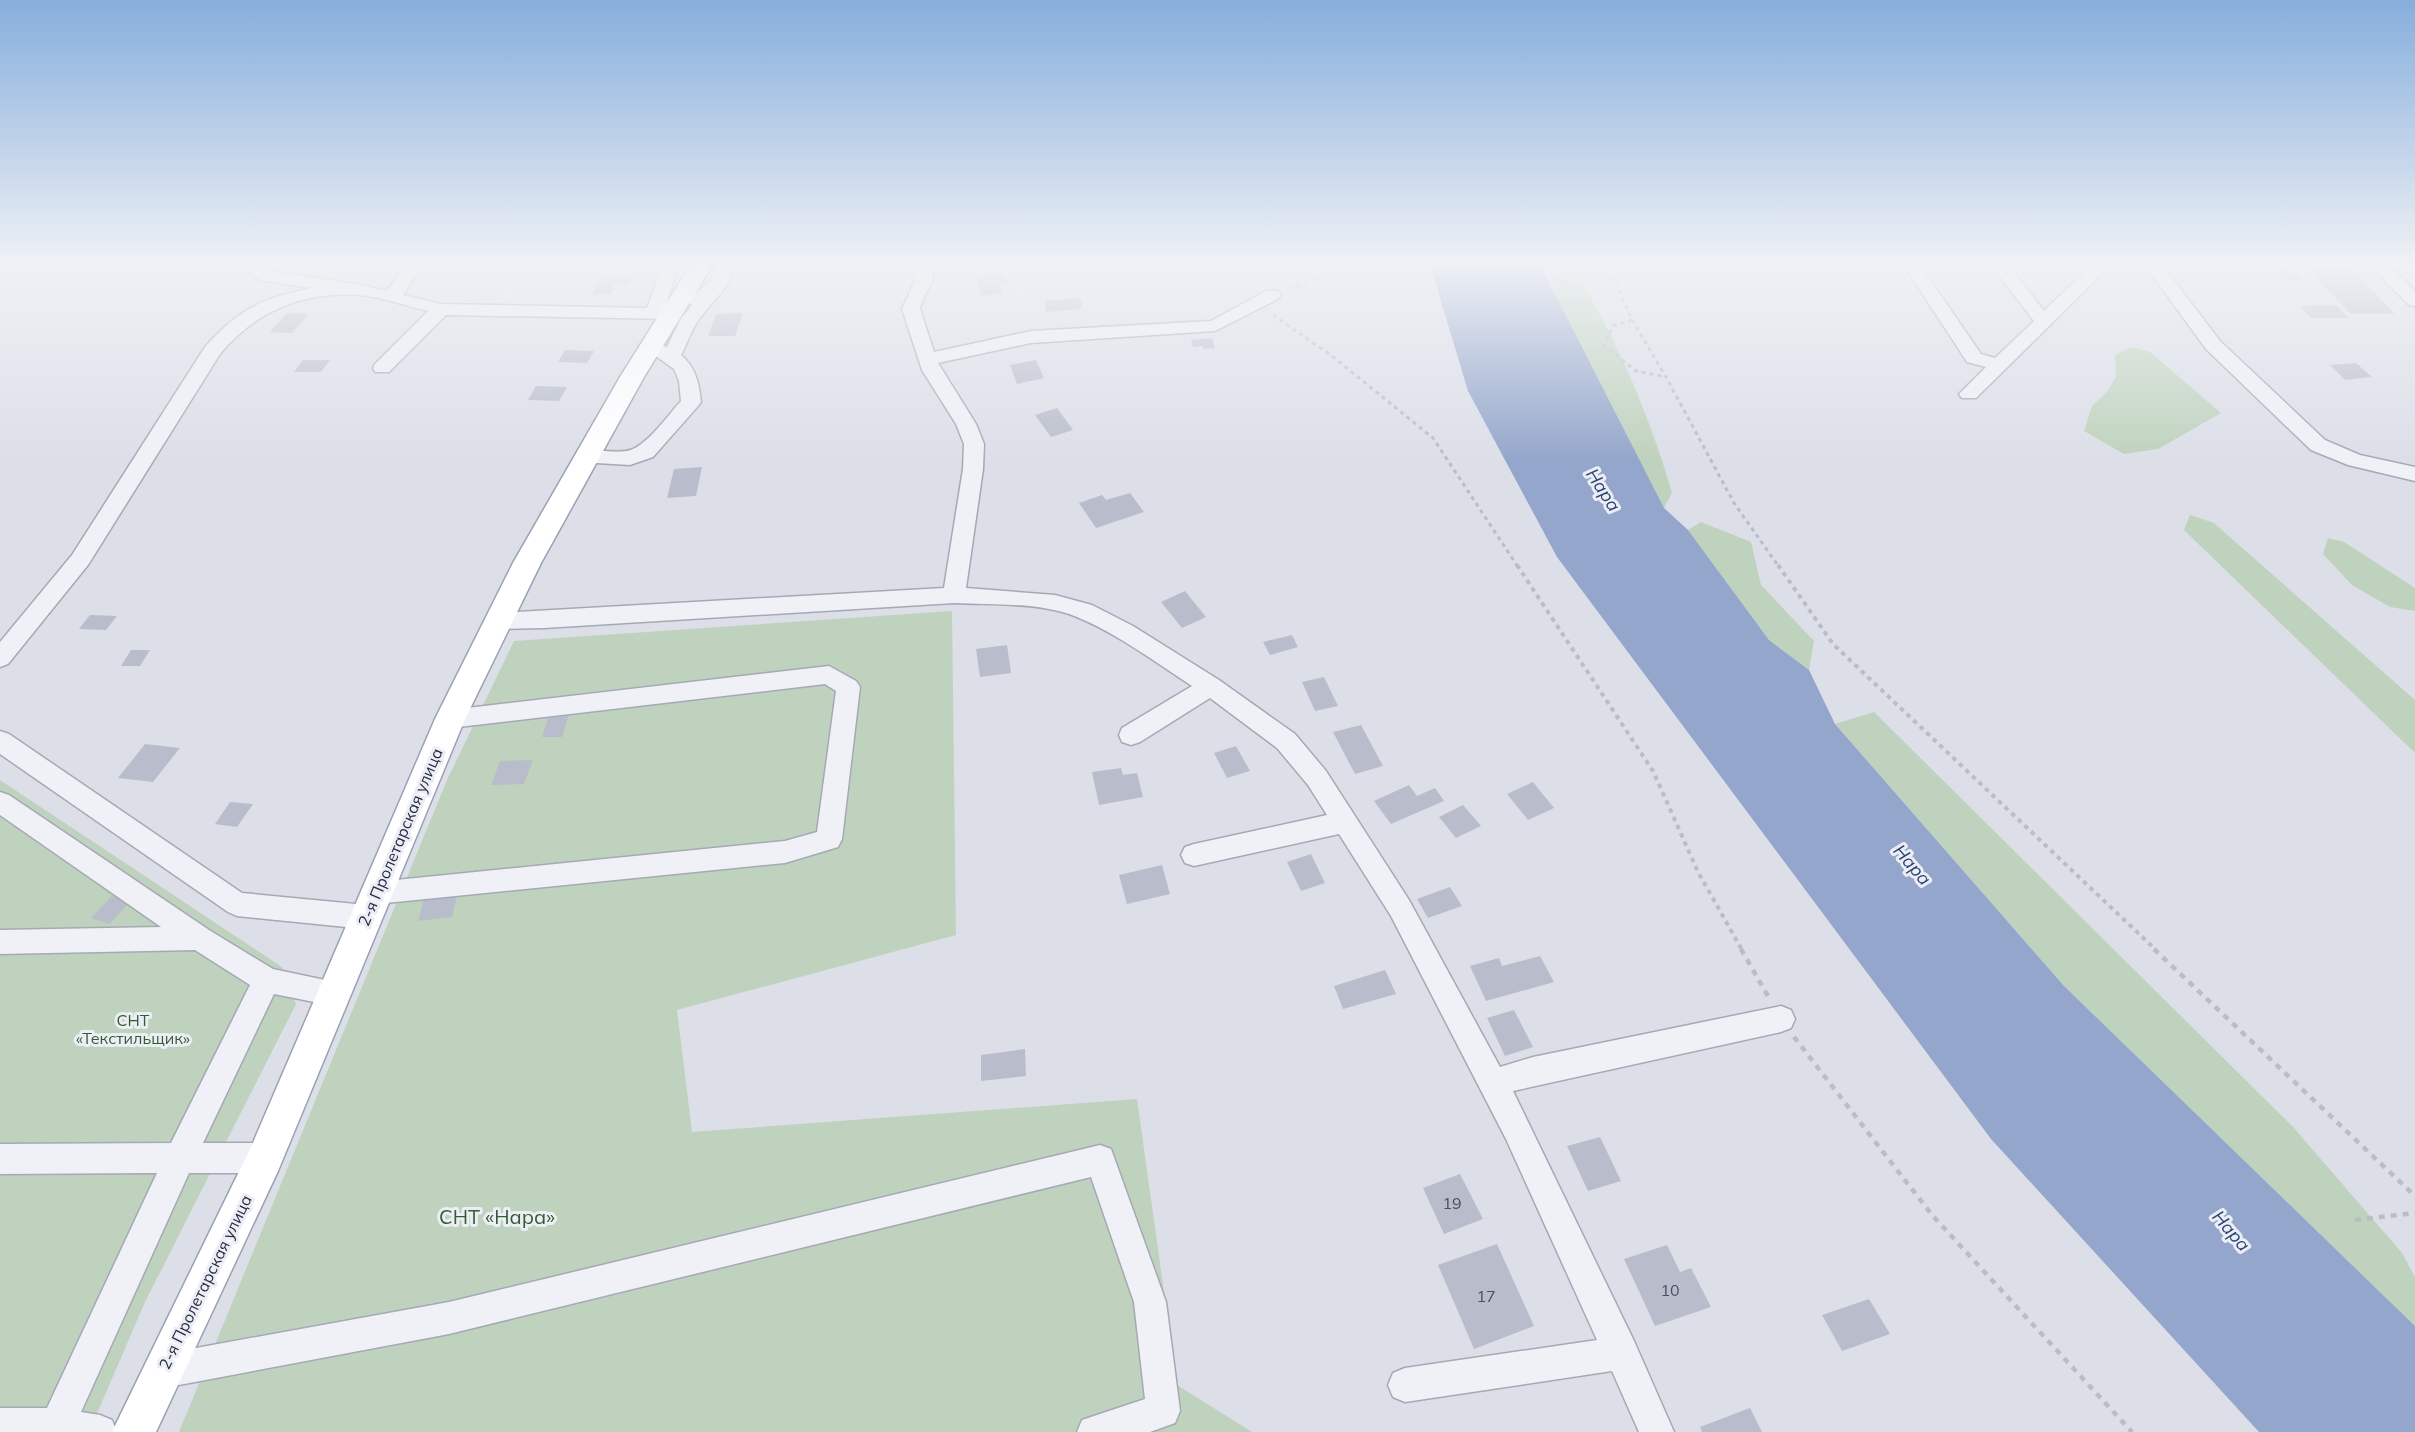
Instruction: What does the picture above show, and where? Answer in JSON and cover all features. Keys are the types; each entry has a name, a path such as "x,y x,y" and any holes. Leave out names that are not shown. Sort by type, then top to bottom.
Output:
{"main road":[{"name":"2-я Пролетарская улица","path":"134,1432 265,1158 450,719 527,563 586,457 662,351 671,328"}],"street":[{"path":"0,658 80,560 212,351 233,328"},
{"path":"382,368 422,328"},
{"path":"917,328 932,369 966,424 974,444 973,469 954,595"},
{"path":"928,360 950,353 1031,337 1190,328"},
{"path":"1954,328 1974,357 1999,365"},
{"path":"1970,394 2038,328"},
{"path":"2200,328 2213,345 2318,445 2355,460 2415,474"},
{"path":"586,457 630,458 646,452 691,402 690,379 662,351"},
{"path":"499,621 954,595 1014,597 1055,603 1084,611 1125,632 1211,686 1286,741 1317,778 1400,908 1517,1128 1657,1432"},
{"path":"0,741 237,904 371,905 785,852 829,839 848,687 829,675 450,719"},
{"path":"1131,735 1211,686"},
{"path":"0,802 199,938 267,980 334,993"},
{"path":"1194,855 1346,822"},
{"path":"0,942 199,938"},
{"path":"55,1429 179,1160 267,980"},
{"path":"1492,1083 1533,1071 1781,1019"},
{"path":"0,1159 265,1158"},
{"path":"163,1371 449,1318 1100,1160 1150,1302 1163,1411 1094,1432"},
{"path":"1405,1385 1622,1353"},
{"path":"0,1425 100,1432"}],"path":[{"path":"1292,328 1332,356 1433,438 1653,771 1698,872 1781,1019 1932,1215 2132,1432"},
{"path":"1611,328 1604,345 1636,371 1666,377"},
{"path":"1637,328 1666,377 1734,504 1833,644 2415,1196"},
{"path":"2355,1220 2415,1213"}],"green space":[{"path":"1570,328 1607,328 1645,412 1664,466 1672,493 1664,508"},
{"path":"2131,347 2150,352 2221,413 2158,449 2124,454 2084,431 2092,406 2106,393 2116,377 2115,355"},
{"path":"2190,515 2214,523 2415,700 2415,753 2184,530"},
{"path":"1701,522 1751,542 1761,585 1814,641 1809,670 1769,640 1688,530"},
{"path":"2328,538 2344,542 2415,588 2415,611 2390,607 2352,585 2323,554"},
{"name":"СНТ «Нара»","path":"952,611 956,935 677,1010 692,1132 1137,1099 1177,1385 1252,1432 179,1432 447,780 514,641"},
{"path":"1874,712 2293,1127 2402,1253 2415,1277 2415,1326 2064,986 1835,724"},
{"name":"СНТ «Текстильщик»","path":"0,780 282,967 296,1004 145,1302 89,1432 0,1432"}],"water":[{"name":"Нара","path":"1449,328 1572,328 1664,508 1688,530 1769,640 1809,670 1835,724 2064,986 2415,1326 2415,1432 2259,1432 1991,1139 1557,557 1468,391"}],"building":[{"path":"274,328 297,328 292,333 270,332"},
{"path":"711,328 738,328 735,336 708,336"},
{"path":"1212,338 1215,348 1193,347 1191,340"},
{"path":"565,350 594,351 587,363 558,362"},
{"path":"303,360 330,360 321,372 294,372"},
{"path":"1036,360 1044,378 1017,384 1010,365"},
{"path":"2356,363 2372,377 2345,380 2330,365"},
{"path":"536,386 567,387 559,401 528,400"},
{"path":"1057,408 1073,430 1051,437 1035,415"},
{"path":"702,467 696,496 667,498 674,469"},
{"path":"1130,493 1144,512 1096,528 1079,503 1102,495 1106,500"},
{"path":"1185,591 1206,617 1182,628 1161,602"},
{"path":"90,615 117,616 106,630 79,629"},
{"path":"1292,635 1298,647 1270,655 1263,642"},
{"path":"1007,645 1011,673 980,677 976,649"},
{"path":"131,650 150,650 140,666 121,666"},
{"path":"1324,677 1338,706 1315,711 1302,682"},
{"path":"570,711 562,737 542,737 550,712"},
{"path":"1361,725 1383,766 1355,774 1333,732"},
{"path":"145,744 180,748 153,782 118,778"},
{"path":"1236,746 1250,771 1227,778 1214,753"},
{"path":"533,760 524,784 491,785 500,761"},
{"path":"1121,768 1123,775 1137,773 1143,797 1099,805 1092,772"},
{"path":"1533,782 1554,808 1528,820 1507,794"},
{"path":"1409,785 1417,796 1435,788 1444,801 1391,824 1374,801"},
{"path":"230,802 253,804 237,827 215,824"},
{"path":"1463,805 1481,826 1456,838 1439,817"},
{"path":"1311,854 1325,883 1301,891 1287,862"},
{"path":"1162,865 1170,894 1127,904 1119,875"},
{"path":"1450,887 1462,906 1428,918 1417,899"},
{"path":"458,892 452,917 418,921 425,896"},
{"path":"112,896 130,902 109,924 91,918"},
{"path":"1540,956 1554,982 1486,1001 1470,966 1499,958 1502,966"},
{"path":"1385,970 1396,994 1343,1009 1334,986"},
{"path":"1514,1010 1533,1047 1505,1056 1487,1018"},
{"path":"1025,1049 1026,1076 981,1081 981,1055"},
{"path":"1600,1137 1621,1181 1588,1191 1567,1146"},
{"path":"1460,1174 1483,1219 1444,1234 1423,1188"},
{"path":"1497,1244 1534,1326 1474,1349 1438,1265"},
{"path":"1667,1245 1680,1272 1691,1268 1711,1307 1655,1326 1624,1259"},
{"path":"1869,1299 1890,1334 1842,1351 1822,1315"},
{"path":"1750,1408 1762,1432 1702,1432 1700,1427"}]}
